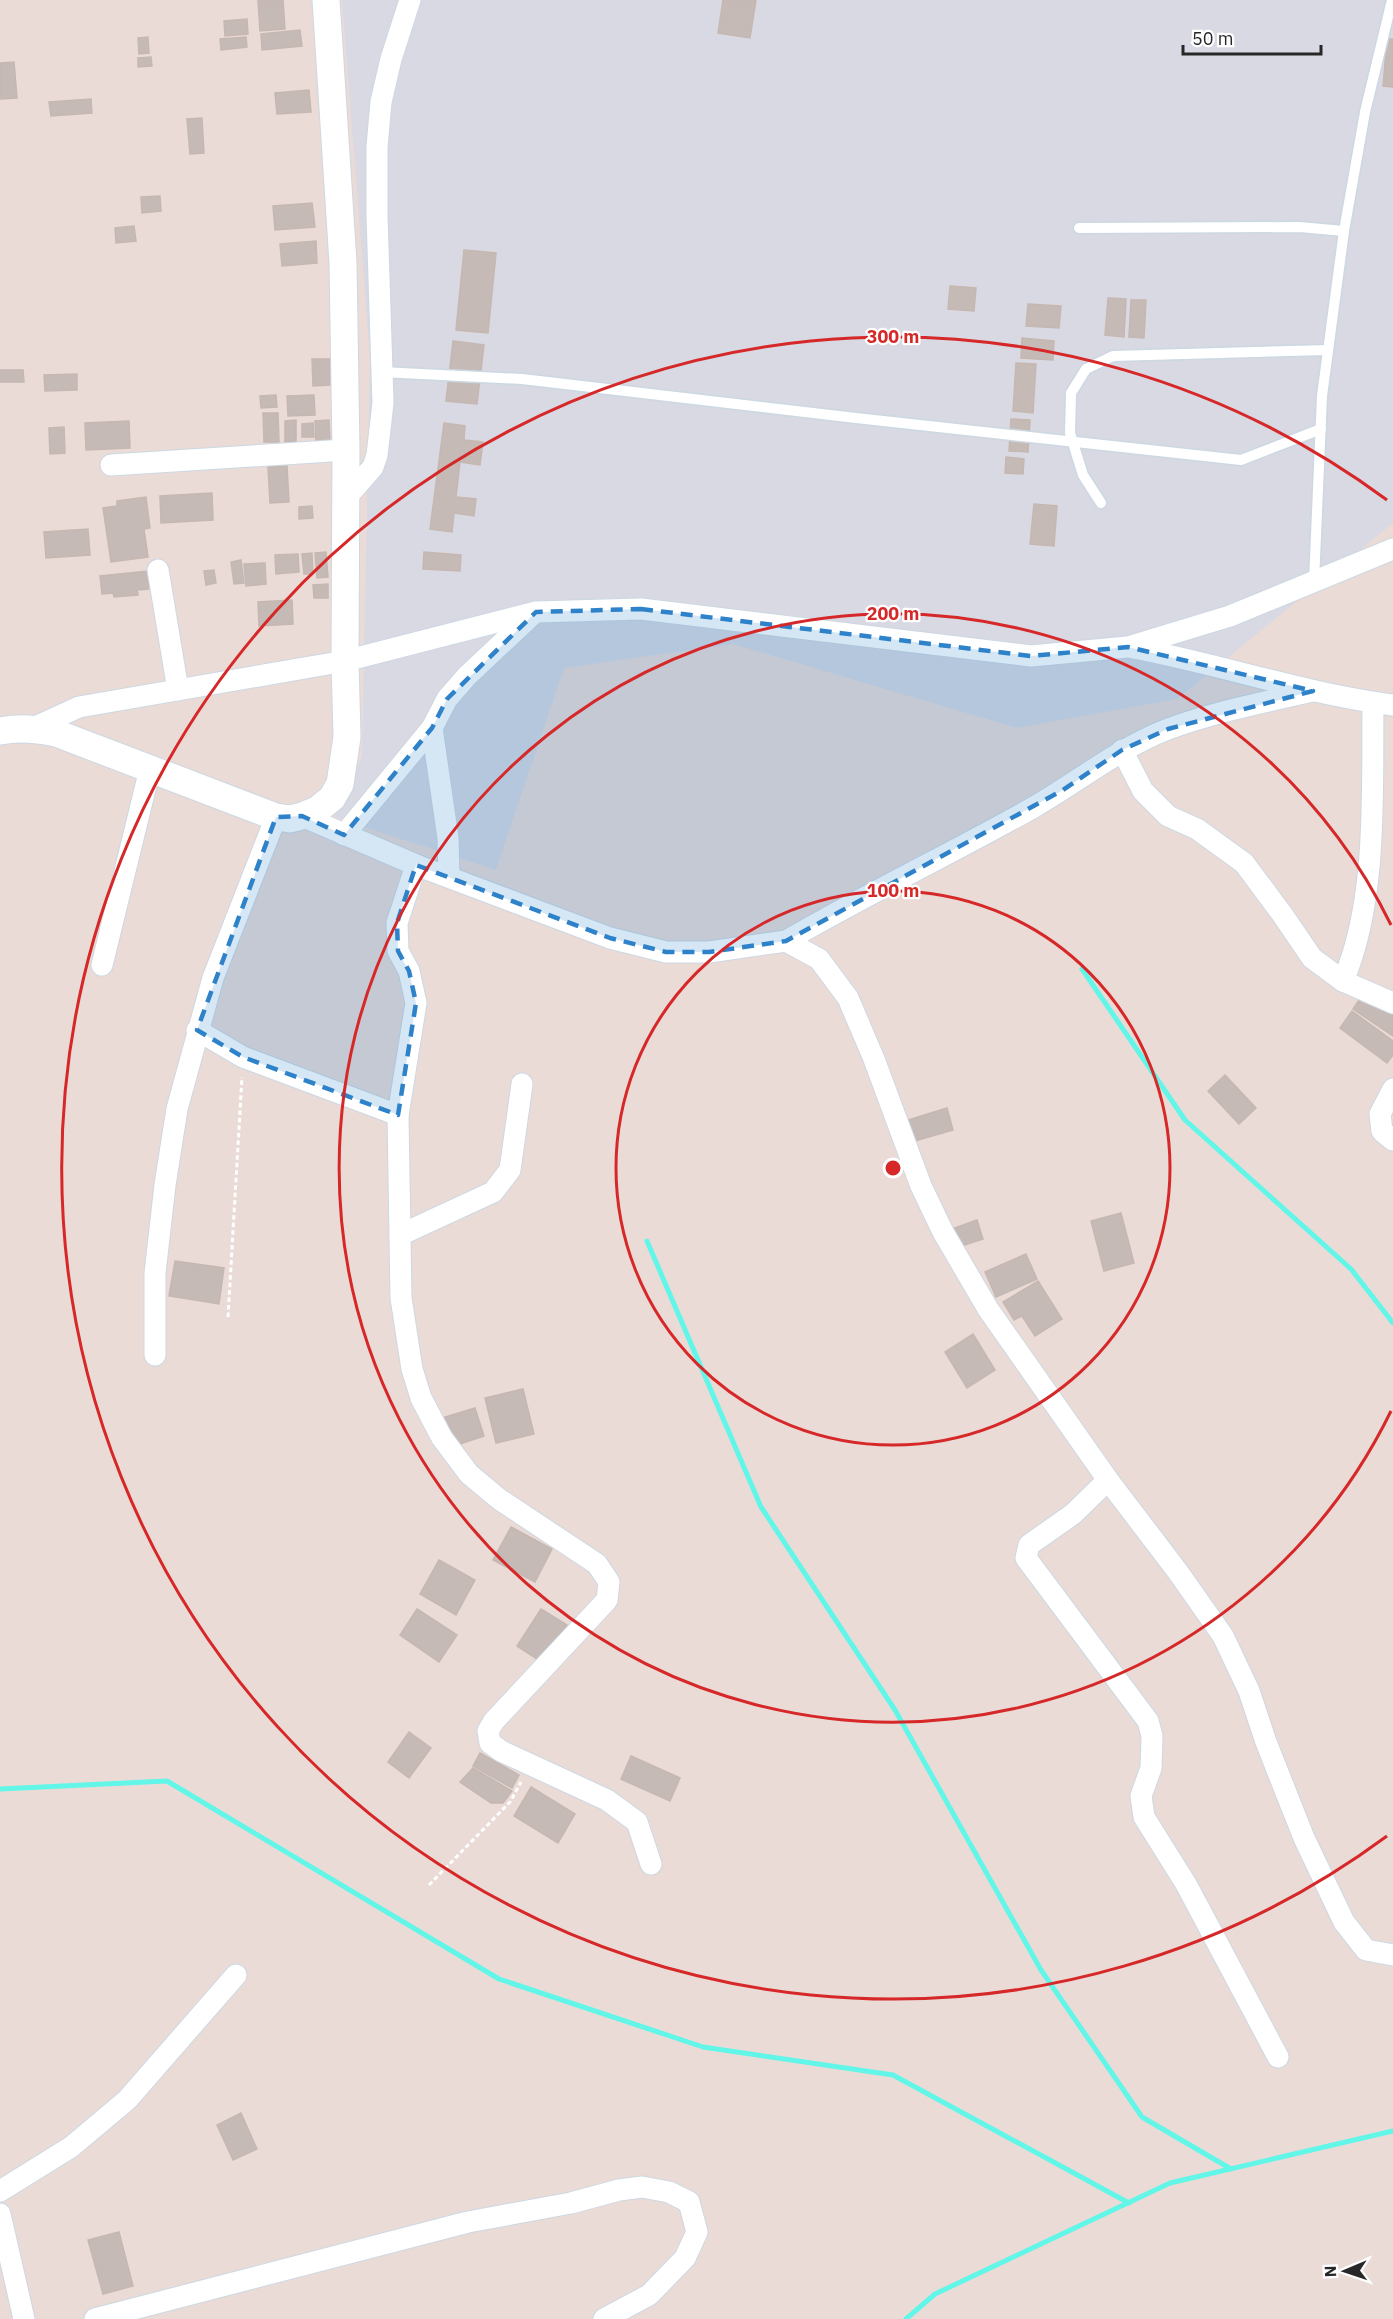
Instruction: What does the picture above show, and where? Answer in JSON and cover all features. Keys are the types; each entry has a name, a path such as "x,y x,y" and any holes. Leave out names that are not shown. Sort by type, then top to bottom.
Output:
{"street":[{"path":"289,817 317,810 332,798 340,784 347,737 343,263 326,0"},
{"path":"345,499 373,467 377,455 383,403 377,147 381,102 391,59 410,0"},
{"path":"111,465 346,450"},
{"path":"32,729 79,707 345,661 536,612 641,609 1031,656 1128,648 1230,616 1393,549"},
{"path":"158,570 178,690"},
{"path":"344,835 432,728 447,699 467,676 536,612"},
{"path":"1128,648 1178,657 1313,691 1383,704 1364,904 1353,959 1343,981"},
{"path":"0,731 32,729 56,733 150,769 344,835 416,865 610,938 666,952 709,952 786,941 857,900 1063,790 1122,750 1168,729 1313,691"},
{"path":"432,728 448,838 449,876"},
{"path":"1122,750 1143,791 1168,816 1197,829 1244,863 1312,958 1343,981 1393,1003"},
{"path":"102,965 150,769"},
{"path":"155,1355 155,1273 177,1109 213,978 289,817"},
{"path":"416,865 397,923 398,951 409,971 416,1003 398,1115 401,1298 412,1369 421,1398 442,1438 469,1474 499,1499 597,1564 609,1582 607,1600 494,1721 488,1731 490,1743 501,1751 607,1800 637,1822 651,1864"},
{"path":"786,941 819,959 848,998 874,1059 921,1186 943,1232 988,1309 1108,1480 1178,1572 1222,1636 1249,1691 1266,1742 1304,1838 1344,1922 1366,1950 1393,1954"},
{"path":"197,1030 243,1057 398,1115"},
{"path":"400,1234 493,1192 510,1170 522,1084"},
{"path":"1393,1089 1380,1114 1382,1131 1393,1140"},
{"path":"1108,1480 1073,1514 1029,1545 1026,1558 1148,1721 1152,1736 1151,1768 1141,1796 1144,1817 1186,1884 1278,2057"},
{"path":"0,2191 71,2147 128,2100 236,1975"},
{"path":"95,2319 133,2314 468,2222 571,2203 619,2190 642,2187 669,2192 689,2202 697,2232 685,2258 649,2295 604,2319"},
{"path":"0,2214 24,2319"}],"lane":[{"path":"1314,582 1322,396 1328,350 1344,231 1365,112 1392,0"},
{"path":"1079,228 1299,227 1344,231"},
{"path":"1101,503 1083,475 1070,433 1071,393 1086,369 1113,356 1328,350"},
{"path":"382,372 522,379 1240,460 1321,429"}],"path":[{"path":"228,1317 243,1057"},
{"path":"429,1885 510,1802 530,1765"}],"highlighted area":[{"path":"641,609 1031,656 1128,647 1313,691 1168,729 1122,750 1063,790 786,941 709,952 666,952 610,938 416,865 397,923 398,951 409,971 416,1003 398,1115 243,1057 197,1030 276,817 302,816 344,835 432,728 447,699 536,612"}],"shaded area":[{"path":"342,0 1393,0 1393,523 1177,699 1017,728 733,644 564,668 496,870 334,817 362,756 370,358"}],"building":[{"path":"258,0 283,0 285,29 260,31"},
{"path":"723,0 756,0 750,38 718,33"},
{"path":"247,19 248,34 225,36 224,21"},
{"path":"300,30 302,46 262,50 261,34"},
{"path":"148,37 149,53 139,54 138,38"},
{"path":"246,37 247,47 221,50 220,39"},
{"path":"1387,39 1393,39 1393,87 1383,86"},
{"path":"151,57 152,66 138,67 138,58"},
{"path":"14,62 17,98 0,99 0,63"},
{"path":"309,90 311,112 277,114 275,93"},
{"path":"91,99 92,113 51,116 49,102"},
{"path":"202,118 204,153 190,154 187,119"},
{"path":"160,196 161,211 142,213 141,197"},
{"path":"312,203 315,227 275,230 273,206"},
{"path":"134,226 136,241 116,243 115,228"},
{"path":"316,241 317,263 282,266 280,244"},
{"path":"464,250 496,253 488,333 456,330"},
{"path":"950,286 976,288 974,311 948,309"},
{"path":"1108,298 1126,299 1124,337 1105,335"},
{"path":"1131,300 1146,300 1144,338 1129,337"},
{"path":"1028,304 1061,306 1059,328 1026,326"},
{"path":"1022,338 1054,341 1053,360 1021,358"},
{"path":"453,341 484,345 477,404 446,401"},
{"path":"312,359 330,359 330,385 313,386"},
{"path":"1016,363 1036,364 1033,413 1013,411"},
{"path":"0,370 23,370 24,382 0,382"},
{"path":"77,374 77,390 45,391 44,375"},
{"path":"276,395 277,407 261,408 260,396"},
{"path":"314,395 315,415 288,416 287,396"},
{"path":"263,413 278,413 279,442 264,442"},
{"path":"1011,419 1030,420 1028,452 1009,451"},
{"path":"296,420 296,441 285,442 285,421"},
{"path":"329,420 330,441 316,441 315,421"},
{"path":"129,421 130,448 86,450 85,423"},
{"path":"313,423 314,437 302,437 302,424"},
{"path":"444,423 465,426 464,440 483,442 480,465 460,462 456,497 476,499 474,516 454,513 452,532 430,529"},
{"path":"64,427 65,453 50,454 49,428"},
{"path":"1006,457 1024,459 1023,474 1005,473"},
{"path":"287,466 289,502 270,503 268,467"},
{"path":"212,493 213,520 161,523 160,496"},
{"path":"146,497 150,528 144,529 148,557 111,562 103,508 117,506 117,501"},
{"path":"1034,504 1057,506 1054,546 1030,544"},
{"path":"312,506 313,518 299,519 299,507"},
{"path":"88,529 90,555 46,558 44,532"},
{"path":"326,552 328,577 317,578 315,553"},
{"path":"424,552 461,555 460,571 423,569"},
{"path":"312,553 313,574 304,574 302,554"},
{"path":"298,554 299,572 276,574 275,555"},
{"path":"241,560 244,583 234,584 231,562"},
{"path":"265,563 266,584 246,586 244,564"},
{"path":"214,570 216,583 206,585 204,571"},
{"path":"148,571 149,589 137,590 138,595 114,597 113,593 102,594 100,576"},
{"path":"328,584 328,598 314,598 313,585"},
{"path":"292,600 293,624 259,626 258,602"},
{"path":"1365,991 1393,1010 1393,1036 1353,1009"},
{"path":"1352,1011 1393,1041 1393,1055 1387,1063 1340,1028"},
{"path":"1225,1075 1256,1108 1239,1124 1208,1091"},
{"path":"947,1108 953,1130 911,1142 905,1121"},
{"path":"1121,1213 1134,1263 1104,1271 1091,1221"},
{"path":"977,1220 983,1239 958,1247 952,1229"},
{"path":"1026,1254 1037,1279 996,1297 985,1272"},
{"path":"175,1261 224,1268 219,1304 169,1296"},
{"path":"1038,1281 1062,1319 1035,1336 1022,1316 1014,1320 1003,1302"},
{"path":"973,1334 995,1370 967,1388 945,1352"},
{"path":"523,1389 534,1434 496,1443 485,1398"},
{"path":"475,1408 484,1436 451,1447 442,1418"},
{"path":"511,1527 552,1549 535,1582 493,1560"},
{"path":"439,1560 475,1580 456,1615 420,1594"},
{"path":"417,1609 457,1635 439,1662 400,1635"},
{"path":"541,1609 567,1625 543,1663 517,1646"},
{"path":"409,1732 431,1748 409,1778 388,1762"},
{"path":"480,1753 519,1775 512,1788 473,1766"},
{"path":"631,1756 680,1778 670,1801 621,1779"},
{"path":"473,1768 512,1791 503,1803 491,1803 460,1782"},
{"path":"531,1787 575,1814 558,1843 514,1816"},
{"path":"241,2113 257,2149 233,2160 217,2125"},
{"path":"119,2232 133,2286 103,2294 88,2240"}],"waterway":[{"path":"1082,969 1185,1120 1351,1269 1393,1323"},
{"path":"647,1241 761,1507 895,1710 1041,1970 1142,2117 1231,2169"},
{"path":"0,1789 167,1781 499,1979 703,2047 893,2075 1129,2203"},
{"path":"906,2319 935,2294 1170,2183 1393,2131"}]}
